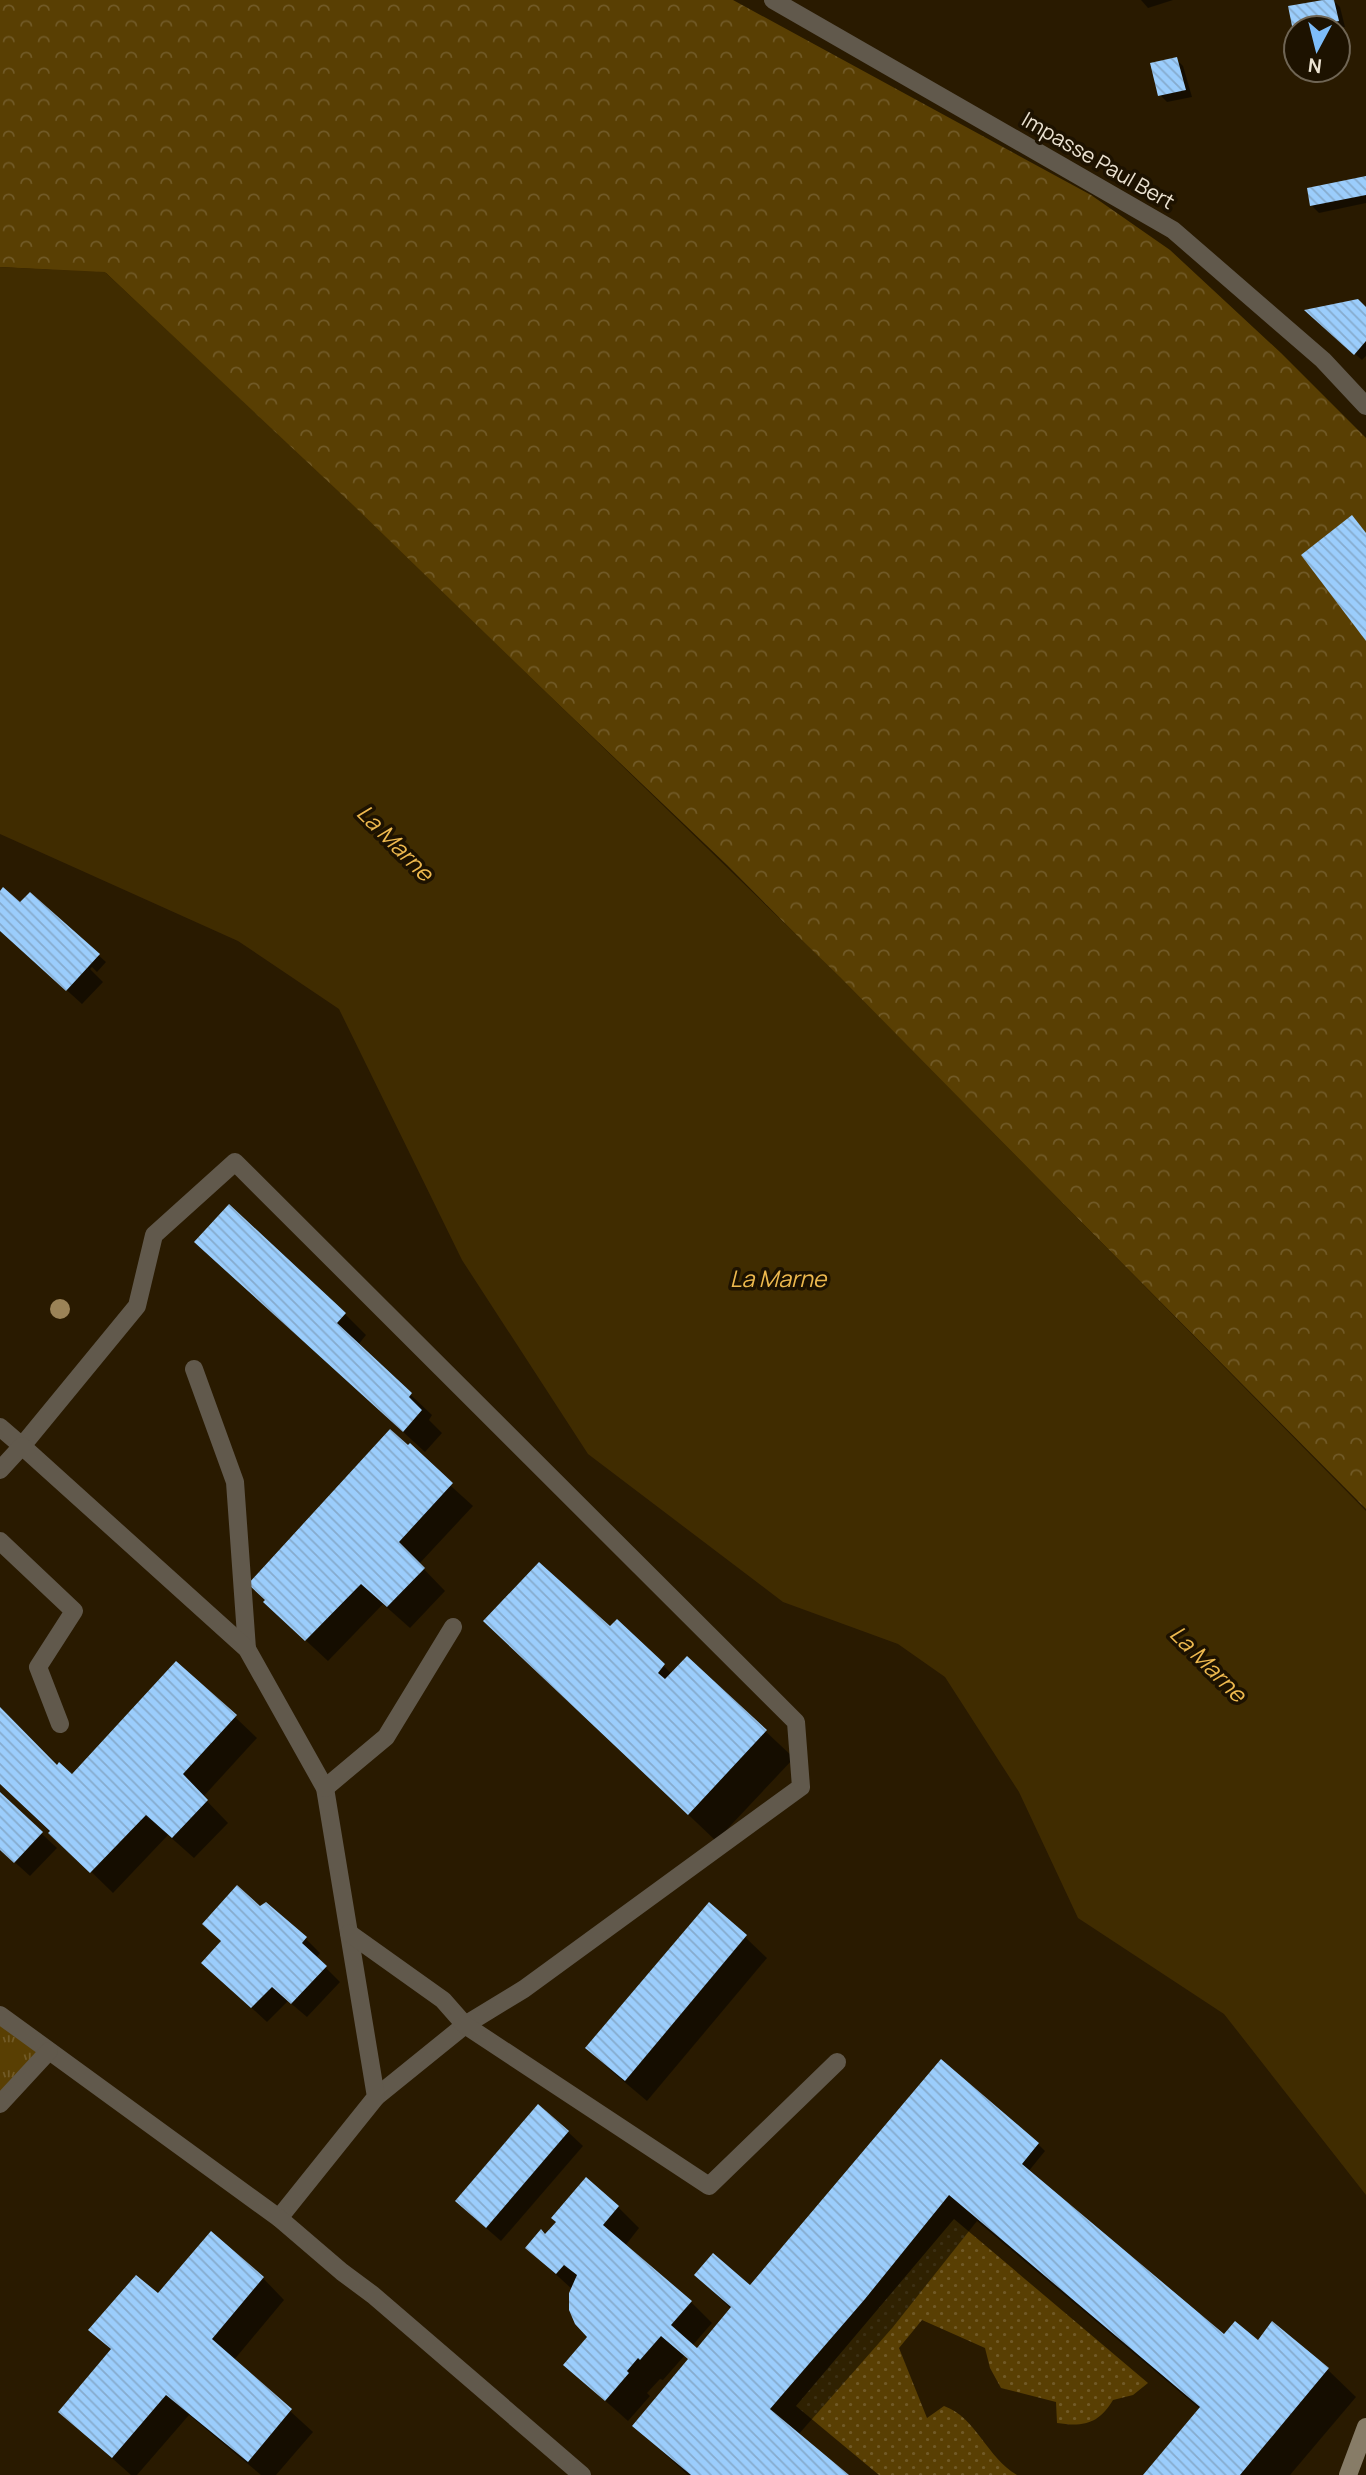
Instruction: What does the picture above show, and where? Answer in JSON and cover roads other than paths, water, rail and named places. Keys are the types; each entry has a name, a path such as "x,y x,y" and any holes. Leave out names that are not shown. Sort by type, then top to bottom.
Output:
{"main road":[{"path":"1348,2475 1366,2427"}],"street":[{"name":"Impasse Paul Bert","path":"773,0 1173,230 1323,360 1366,406"},
{"path":"0,1470 137,1306 154,1235 235,1162 796,1722 802,1787 524,1989 465,2025 376,2097 279,2218"},
{"path":"194,1369 235,1482 247,1649"},
{"path":"0,1427 247,1649 326,1788 376,2097"},
{"path":"0,1541 74,1611 38,1667 60,1724"},
{"path":"326,1788 386,1737 453,1627"},
{"path":"349,1933 443,2000 465,2025 709,2186 837,2062"},
{"path":"0,2015 279,2218 582,2475"},
{"path":"0,2104 48,2051"}],"water":[{"name":"La Marne","path":"0,267 105,272 353,505 840,977 1366,1511 1366,2195 1224,2014 1078,1918 1019,1792 945,1677 898,1644 783,1602 588,1454 462,1260 339,1009 238,941 0,834"}]}
